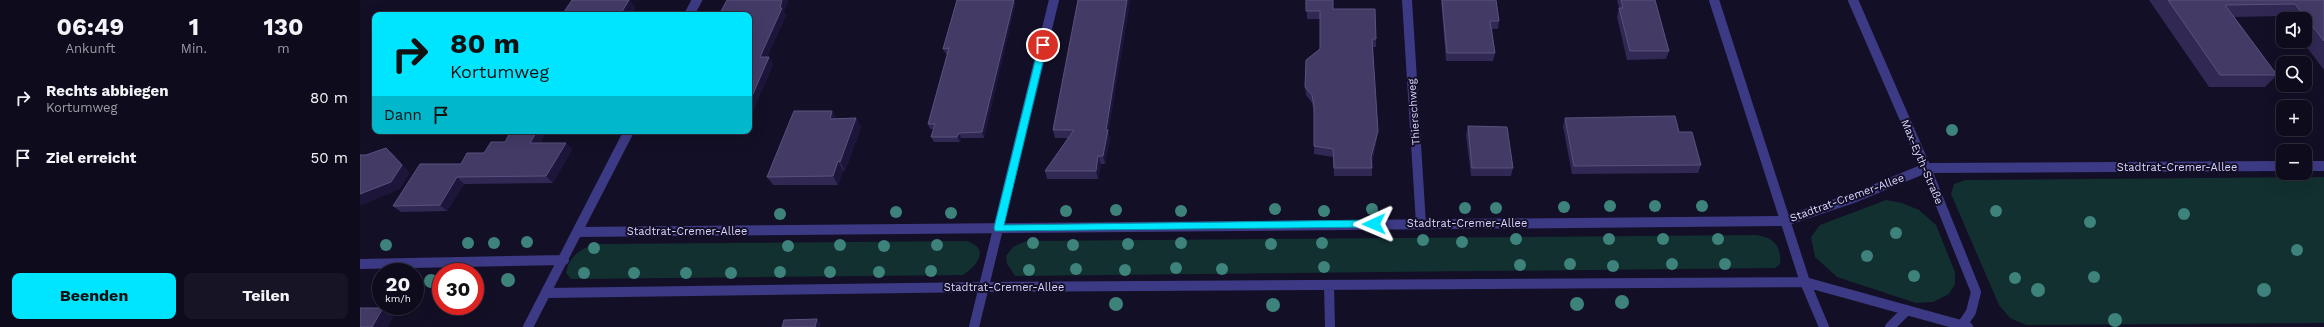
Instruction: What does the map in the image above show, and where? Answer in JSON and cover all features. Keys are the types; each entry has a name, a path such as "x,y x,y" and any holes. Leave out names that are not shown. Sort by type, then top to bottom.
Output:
{"street":[{"path":"691,12 697,0"},
{"path":"974,327 1054,0"},
{"name":"Thierschweg","path":"1407,0 1421,224"},
{"path":"1714,0 1805,282 1824,327"},
{"name":"Max-Eyth-Straße","path":"1853,0 1926,168 1976,292 1965,326"},
{"path":"528,327 547,293 627,134"},
{"name":"Stadtrat-Cremer-Allee","path":"577,232 1785,221 1856,197 1926,168 2276,166"},
{"path":"2312,166 2324,166"},
{"path":"360,264 564,260"},
{"name":"Stadtrat-Cremer-Allee","path":"547,293 983,287 1805,282 1965,326"},
{"path":"1329,285 1330,327"},
{"path":"1890,327 1908,310"}],"green space":[{"path":"2276,177 2276,180 2312,180 2312,177 2324,177 2324,323 2026,325 2010,318 1999,305 1951,194 1954,184 1965,180"},
{"path":"1886,200 1902,203 1919,210 1936,225 1955,272 1955,284 1949,294 1933,302 1916,303 1837,277 1815,257 1811,237 1820,225"},
{"path":"1754,235 1766,237 1777,247 1780,257 1780,264 1775,268 1015,276 1007,264 1006,256 1013,247 1026,241"},
{"path":"967,241 974,244 980,253 977,262 963,275 571,279 566,273 573,257 581,250 597,244"}],"building":[{"path":"572,0 629,0 622,12 564,12"},
{"path":"727,0 782,0 780,8 782,8 760,57 769,57 752,96 752,12 721,12"},
{"path":"957,0 1014,0 982,132 959,133 957,137 931,137 935,124 928,124 949,48 943,49"},
{"path":"1078,0 1127,0 1103,156 1098,156 1096,171 1045,171 1074,130 1053,130"},
{"path":"1306,0 1333,0 1333,9 1375,9 1376,39 1372,39 1378,131 1371,157 1372,168 1334,168 1333,149 1314,146 1314,106 1312,95 1305,87 1306,60 1320,49 1320,11 1306,11"},
{"path":"1442,0 1496,0 1499,21 1490,21 1495,53 1447,53"},
{"path":"1621,0 1655,0 1669,51 1630,51 1619,8 1623,8"},
{"path":"2168,0 2324,0 2324,41 2312,26 2312,12 2301,12 2295,4 2225,5 2276,75 2220,75"},
{"path":"794,111 832,111 830,119 856,118 840,162 838,161 833,176 767,177"},
{"path":"1675,116 1679,132 1692,132 1701,165 1574,166 1565,118"},
{"path":"1468,126 1507,127 1513,168 1472,168"},
{"path":"509,134 535,134 530,143 566,143 546,176 457,177 440,205 393,206 420,164 461,164 467,153 484,153 491,142 505,142"},
{"path":"386,148 402,165 391,182 360,194 360,155 366,155"},
{"path":"360,308 372,308 372,315 379,315 372,327 360,327"},
{"path":"817,319 815,327 782,327 784,320"}],"route":[{"path":"1043,45 999,228 1374,224"}]}
